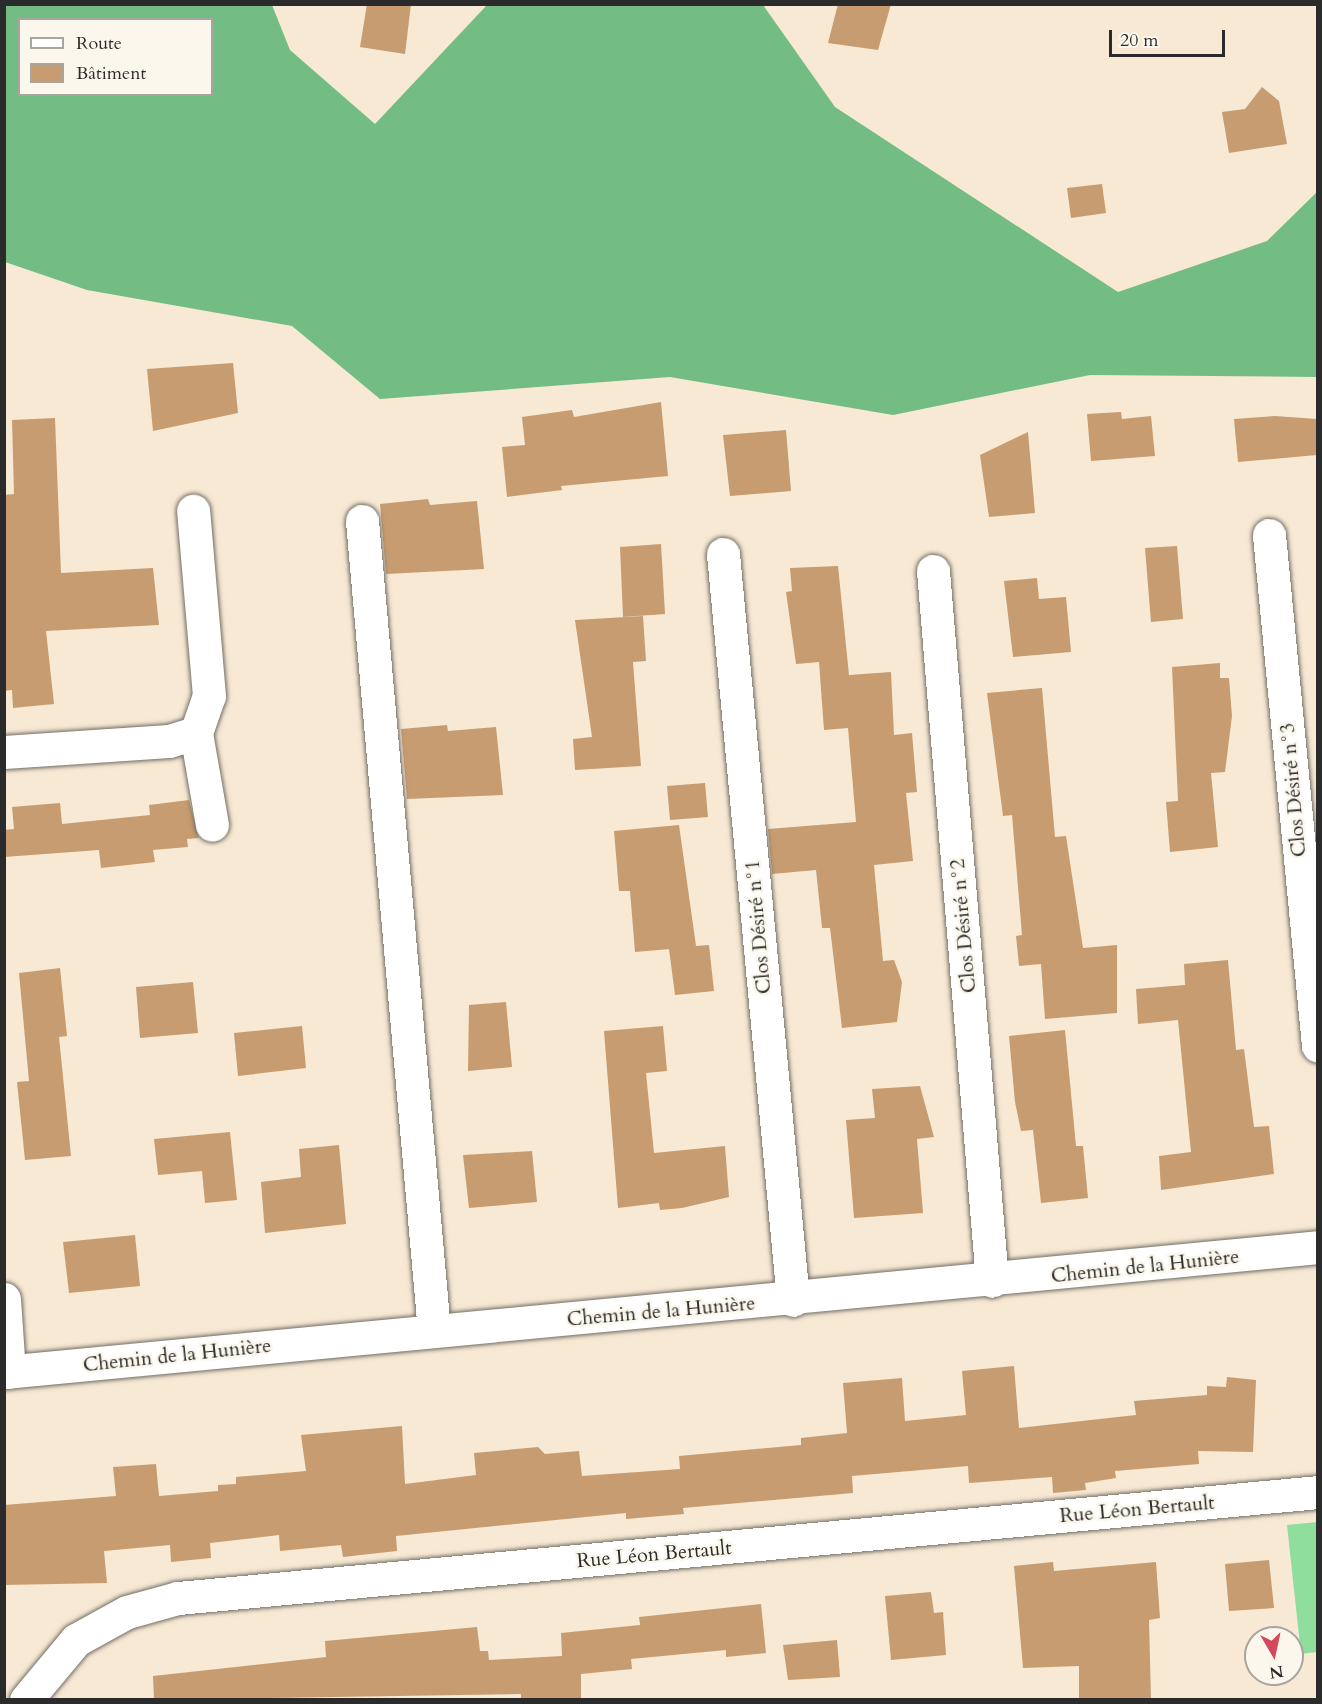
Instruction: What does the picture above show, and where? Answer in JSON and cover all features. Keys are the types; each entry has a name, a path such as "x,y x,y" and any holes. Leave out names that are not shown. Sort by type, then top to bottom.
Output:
{"street":[{"path":"193,511 209,696 196,733 212,825"},
{"path":"362,521 434,1331"},
{"name":"Clos Désiré n°3","path":"1269,535 1317,1046"},
{"name":"Clos Désiré n°1","path":"723,554 793,1300"},
{"name":"Clos Désiré n°2","path":"933,571 992,1281"},
{"path":"4,752 169,741 196,733"},
{"name":"Chemin de la Hunière","path":"7,1372 434,1331 793,1300 1317,1247"},
{"path":"4,1299 7,1372"},
{"name":"Rue Léon Bertault","path":"26,1700 76,1640 127,1612 178,1598 1317,1492"}],"green space":[{"path":"5,4 272,5 290,50 375,124 487,5 763,5 835,107 1118,292 1267,241 1317,192 1317,377 1090,375 893,415 670,377 380,399 292,326 87,290 5,262"},
{"path":"1317,1522 1317,1652 1304,1654 1304,1626 1298,1626 1287,1525"}],"building":[{"path":"367,4 411,4 405,54 360,47"},
{"path":"838,4 891,4 878,50 828,43"},
{"path":"1262,87 1279,101 1287,144 1229,153 1222,112 1245,109"},
{"path":"1102,184 1106,213 1071,218 1067,188"},
{"path":"233,363 238,413 153,431 147,369"},
{"path":"661,402 668,476 561,486 562,490 507,497 502,447 525,445 522,417 572,410 574,417"},
{"path":"1121,412 1122,419 1151,416 1155,456 1091,461 1087,414"},
{"path":"1275,416 1317,419 1317,455 1238,462 1234,419"},
{"path":"55,418 61,573 153,568 159,625 46,631 54,704 13,708 12,690 4,691 4,495 14,494 12,420"},
{"path":"786,430 791,491 730,496 723,435"},
{"path":"1028,432 1035,513 989,517 980,455"},
{"path":"428,499 430,505 477,501 484,569 386,574 380,504"},
{"path":"661,544 665,614 623,617 620,547"},
{"path":"1177,546 1183,619 1151,622 1145,548"},
{"path":"838,566 849,675 891,672 894,735 912,733 917,792 906,793 913,861 874,865 883,961 894,960 902,982 897,1022 842,1028 830,928 822,928 816,870 772,874 768,829 856,822 848,728 824,730 819,662 796,664 786,592 792,591 790,568"},
{"path":"1037,578 1039,599 1066,597 1071,652 1013,657 1004,581"},
{"path":"643,616 646,661 633,662 641,766 575,770 573,739 592,737 575,620"},
{"path":"1220,663 1220,678 1229,678 1232,716 1225,772 1211,773 1218,847 1170,852 1166,802 1178,801 1172,667"},
{"path":"1042,688 1055,837 1066,836 1083,948 1117,945 1117,1013 1045,1019 1041,964 1019,966 1016,936 1022,935 1012,815 1003,816 987,693"},
{"path":"447,725 448,731 496,727 503,795 407,799 401,729"},
{"path":"705,783 708,817 670,820 667,786"},
{"path":"189,800 199,838 187,839 188,847 153,850 155,862 101,868 99,850 4,857 4,830 14,829 12,807 60,803 62,824 150,815 149,805"},
{"path":"679,825 696,946 709,945 714,991 675,995 669,949 635,952 630,891 619,891 614,831"},
{"path":"1228,960 1236,1050 1244,1049 1254,1127 1269,1126 1274,1174 1161,1190 1159,1156 1191,1152 1178,1020 1138,1024 1136,989 1185,985 1184,964"},
{"path":"60,968 67,1036 59,1037 71,1156 25,1160 17,1082 29,1081 19,973"},
{"path":"193,982 198,1033 140,1038 136,987"},
{"path":"506,1002 512,1067 468,1071 469,1005"},
{"path":"302,1026 306,1068 238,1076 234,1033"},
{"path":"663,1026 667,1071 646,1073 654,1153 725,1146 729,1197 682,1208 660,1210 659,1203 618,1208 604,1031"},
{"path":"1065,1030 1076,1146 1083,1146 1088,1198 1041,1203 1033,1130 1021,1131 1015,1102 1009,1036"},
{"path":"920,1086 934,1137 917,1139 923,1213 854,1218 846,1120 875,1118 872,1089"},
{"path":"230,1132 237,1200 205,1203 202,1171 158,1175 154,1139"},
{"path":"339,1145 346,1224 265,1233 261,1182 301,1177 299,1149"},
{"path":"532,1151 537,1202 469,1208 463,1155"},
{"path":"135,1235 140,1286 69,1293 63,1242"},
{"path":"1014,1366 1019,1428 1136,1415 1134,1401 1207,1395 1207,1386 1226,1387 1227,1377 1256,1380 1253,1452 1198,1451 1199,1464 1115,1471 1116,1478 1085,1483 1086,1490 1053,1493 1052,1477 969,1483 968,1466 852,1476 853,1493 683,1508 684,1514 626,1519 626,1513 396,1536 397,1551 343,1557 341,1545 280,1551 279,1535 210,1543 211,1558 171,1562 170,1545 104,1551 107,1583 4,1585 4,1505 116,1496 113,1467 156,1464 159,1496 218,1491 218,1485 236,1484 236,1477 306,1471 301,1435 402,1426 405,1484 476,1475 474,1453 538,1447 545,1454 579,1451 582,1476 680,1469 679,1456 801,1445 801,1438 847,1433 843,1383 902,1378 905,1421 966,1415 962,1371"},
{"path":"1269,1560 1274,1608 1229,1611 1225,1564"},
{"path":"1053,1562 1054,1571 1156,1562 1160,1618 1149,1620 1151,1700 1079,1700 1079,1666 1023,1668 1014,1566"},
{"path":"931,1592 934,1613 943,1612 946,1655 891,1660 885,1596"},
{"path":"761,1604 766,1653 726,1657 726,1650 631,1659 632,1669 581,1674 581,1700 521,1700 521,1694 154,1700 153,1676 326,1657 325,1641 477,1627 480,1651 488,1651 489,1660 562,1656 561,1633 640,1625 639,1617"},
{"path":"837,1640 840,1677 788,1680 783,1645"}]}
